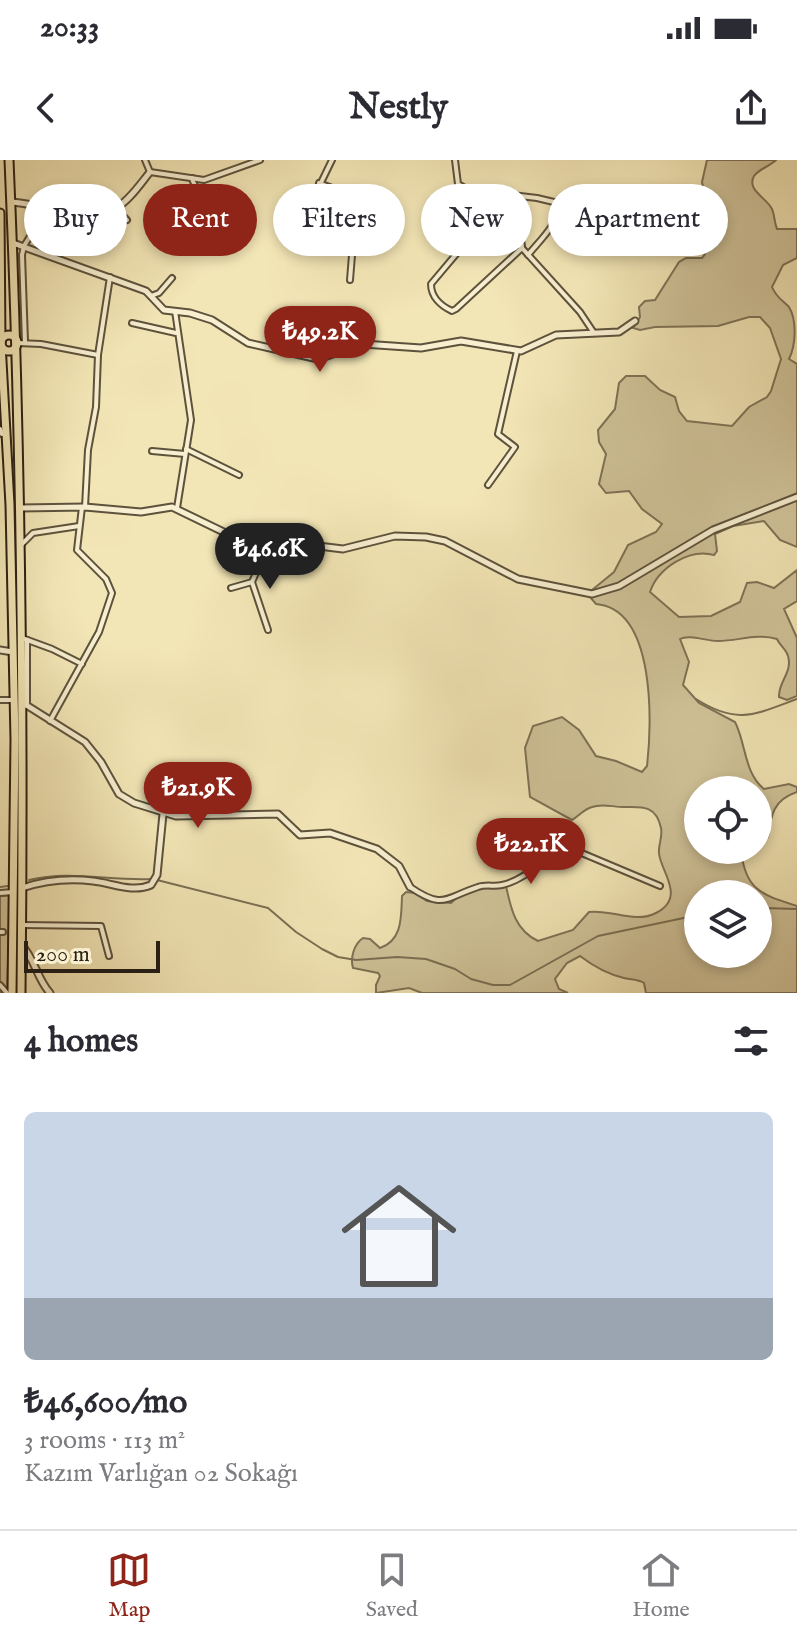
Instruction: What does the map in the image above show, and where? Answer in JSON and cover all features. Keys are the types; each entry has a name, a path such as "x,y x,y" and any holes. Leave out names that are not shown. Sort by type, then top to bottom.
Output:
{"highway":[{"path":"9,160 21,342 18,508 25,704 21,993"},
{"path":"0,213 2,433 14,700 10,993"},
{"path":"0,343 4,337 11,335 21,342"}],"street":[{"path":"145,160 150,172"},
{"path":"150,172 192,178 215,177 260,160"},
{"path":"332,160 319,183 361,199 349,234 352,255 350,280"},
{"path":"455,160 458,184"},
{"path":"127,196 150,172"},
{"path":"192,178 194,184"},
{"path":"532,197 552,200 559,205 555,219 532,250"},
{"path":"11,202 24,204"},
{"path":"13,243 24,246 21,260 21,342 98,355"},
{"path":"52,256 146,291 161,308 212,320 248,343 318,359 368,344 421,348 461,341 526,350 556,335 619,332 635,321"},
{"path":"455,256 431,284 442,306 452,311 513,256"},
{"path":"529,256 580,312 594,333"},
{"path":"50,721 107,614 112,588 101,573 78,553 87,460 96,407 98,355 110,277"},
{"path":"151,296 159,293 172,278"},
{"path":"175,311 191,420 177,508"},
{"path":"132,323 177,333"},
{"path":"488,485 515,447 498,434 517,351"},
{"path":"152,451 185,452 239,475"},
{"path":"18,508 84,507 136,512 177,508 265,552 294,543 343,549 395,536 426,537 445,541 518,579 592,594 619,586 713,530 797,497"},
{"path":"19,544 26,542 33,533 80,526"},
{"path":"265,552 252,582 268,630"},
{"path":"231,588 252,582"},
{"path":"24,639 82,665"},
{"path":"0,650 13,652"},
{"path":"0,700 14,700"},
{"path":"25,704 85,742 121,796 163,814 176,816 278,814 300,835 330,833 377,849 399,866 410,887 429,900 445,900 483,885 500,886 534,868 565,846 660,886"},
{"path":"22,888 52,880 92,880 147,887 155,880 163,814"},
{"path":"0,893 13,892"},
{"path":"22,925 101,926 109,956"},
{"path":"21,944 32,956 50,993"},
{"path":"0,985 10,993"}],"shaded area":[{"path":"707,160 776,160 754,176 753,186 772,209 777,229 797,229 797,258 783,265 772,287 792,312 795,333 789,359 797,364 797,547 780,540 764,521 733,526 715,534 717,551 714,555 695,554 676,562 660,575 650,592 679,617 711,616 740,602 747,583 757,582 774,588 797,570 797,601 784,609 797,638 797,696 787,700 779,697 789,662 777,639 680,639 689,662 683,685 699,703 735,722 754,776 684,776 684,864 743,864 750,880 684,880 684,968 772,968 772,897 797,906 797,993 646,993 644,983 606,972 580,956 567,963 555,979 559,989 568,993 422,993 409,988 376,993 380,976 353,968 354,952 363,938 370,939 380,948 393,939 399,926 402,896 406,892 415,893 427,901 451,903 476,886 506,886 519,925 538,941 573,930 589,912 648,916 665,907 670,899 670,884 659,853 661,828 652,811 642,807 600,805 586,809 572,820 530,797 525,748 533,726 562,717 579,730 596,756 642,772 647,766 649,698 640,646 630,626 616,611 596,604 590,597 592,590 614,572 628,545 656,532 662,524 642,509 629,491 606,493 599,484 606,454 599,442 598,430 615,409 619,383 626,376 645,376 660,390 675,397 679,411 687,421 732,426 749,407 767,397 771,391 781,359 770,328 760,317 718,326 633,328 640,317 639,307 645,301 655,300 679,262 686,258 728,256 728,184 702,184"},
{"path":"789,784 797,787 797,792 783,799 772,817 772,787"},
{"path":"10,895 7,993 0,993 0,896"}],"waterway":[{"path":"696,699 735,715 757,713 797,699"},
{"path":"29,880 59,876 151,879"},
{"path":"157,880 268,908 296,932 338,957 356,960 397,957 426,959 493,985 510,985 598,936 684,918"},
{"path":"0,887 8,886"},
{"path":"772,908 797,909"}]}
